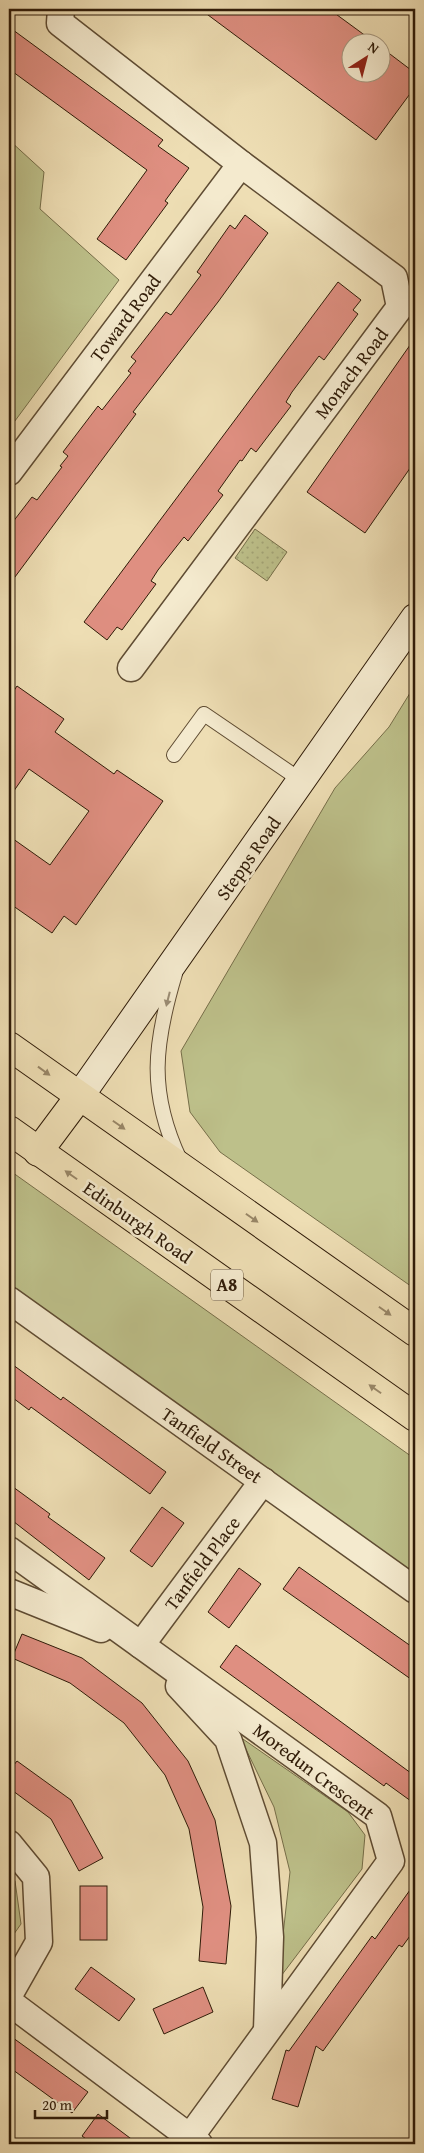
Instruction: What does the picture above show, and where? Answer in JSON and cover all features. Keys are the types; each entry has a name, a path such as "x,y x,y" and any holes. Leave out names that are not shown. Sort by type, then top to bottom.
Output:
{"main road":[{"name":"Stepps Road","path":"79,1097 302,782 415,618"},
{"path":"9,1046 415,1332"},
{"path":"38,1152 79,1097"},
{"name":"Edinburgh Road","path":"9,1130 415,1417"}],"street":[{"name":"Monach Road","path":"61,9 60,23 241,164 394,278 400,307 131,668"},
{"name":"Toward Road","path":"9,472 241,164"},
{"name":"Tanfield Street","path":"9,1300 415,1590"},
{"name":"Tanfield Place","path":"141,1645 263,1481"},
{"name":"Moredun Crescent","path":"9,1550 378,1816 391,1860 267,2030 194,2141"},
{"name":"Moredun Crescent","path":"9,1592 141,1645 228,1739 263,1843 270,1937 267,2030"},
{"path":"9,1844 36,1877 39,1942 9,1995"},
{"path":"9,2002 194,2141"}],"lane":[{"path":"174,755 204,714 302,782"},
{"path":"181,952 159,1033 157,1067 161,1107 172,1144 185,1170"}],"green space":[{"path":"9,140 44,172 40,209 119,280 9,429"},
{"path":"255,529 287,552 267,581 235,558"},
{"path":"415,685 415,1289 220,1152 190,1112 181,1051 335,788 389,727"},
{"path":"9,1170 415,1459 415,1576 9,1285"},
{"path":"240,1737 348,1812 365,1835 362,1869 278,1980 290,1872 274,1807"},
{"path":"9,1873 15,1881 21,1924 9,1941"}],"building":[{"path":"200,9 329,9 360,32 342,32 342,82 392,82 392,56 415,73 415,87 376,140"},
{"path":"9,27 163,140 158,146 189,168 165,201 168,203 126,260 97,239 147,170 9,69"},
{"path":"245,215 268,233 218,302 133,412 136,414 9,585 9,527 32,497 37,500 62,467 60,466 68,456 63,452 98,406 102,410 131,373 128,371 136,361 131,357 166,312 171,315 201,275 197,272 230,225 235,229"},
{"path":"338,282 361,300 353,310 358,314 324,360 319,356 292,392 286,402 291,406 256,452 251,448 242,461 240,460 218,491 223,495 188,541 184,537 158,570 151,581 156,584 122,630 117,627 107,640 84,622"},
{"path":"415,338 415,461 365,533 307,492"},
{"path":"17,686 64,719 55,732 114,774 117,770 163,801 76,925 64,916 52,933 9,903 9,836 50,865 89,811 29,769 9,798 9,698"},
{"path":"9,1362 61,1400 63,1397 166,1472 150,1494 31,1407 29,1410 9,1395"},
{"path":"9,1484 50,1514 48,1517 105,1558 89,1580 9,1518"},
{"path":"162,1507 184,1523 152,1567 130,1551"},
{"path":"299,1567 415,1649 415,1682 283,1589"},
{"path":"239,1568 261,1584 229,1628 208,1612"},
{"path":"22,1634 82,1658 142,1703 188,1761 215,1820 231,1906 226,1964 199,1961 203,1907 189,1829 165,1775 124,1723 70,1683 12,1658"},
{"path":"236,1645 415,1776 415,1804 386,1783 384,1786 220,1667"},
{"path":"17,1761 71,1800 103,1858 79,1871 51,1819 9,1788 9,1771"},
{"path":"415,1883 415,1929 402,1947 399,1945 323,2051 316,2046 298,2107 272,2099 286,2050 289,2051 372,1936 375,1939"},
{"path":"80,1886 107,1886 107,1940 80,1940"},
{"path":"91,1967 135,1999 119,2021 75,1989"},
{"path":"203,1987 213,2012 164,2034 153,2009"},
{"path":"9,2035 88,2092 72,2113 9,2067"},
{"path":"98,2114 138,2144 93,2144 82,2136"}]}
